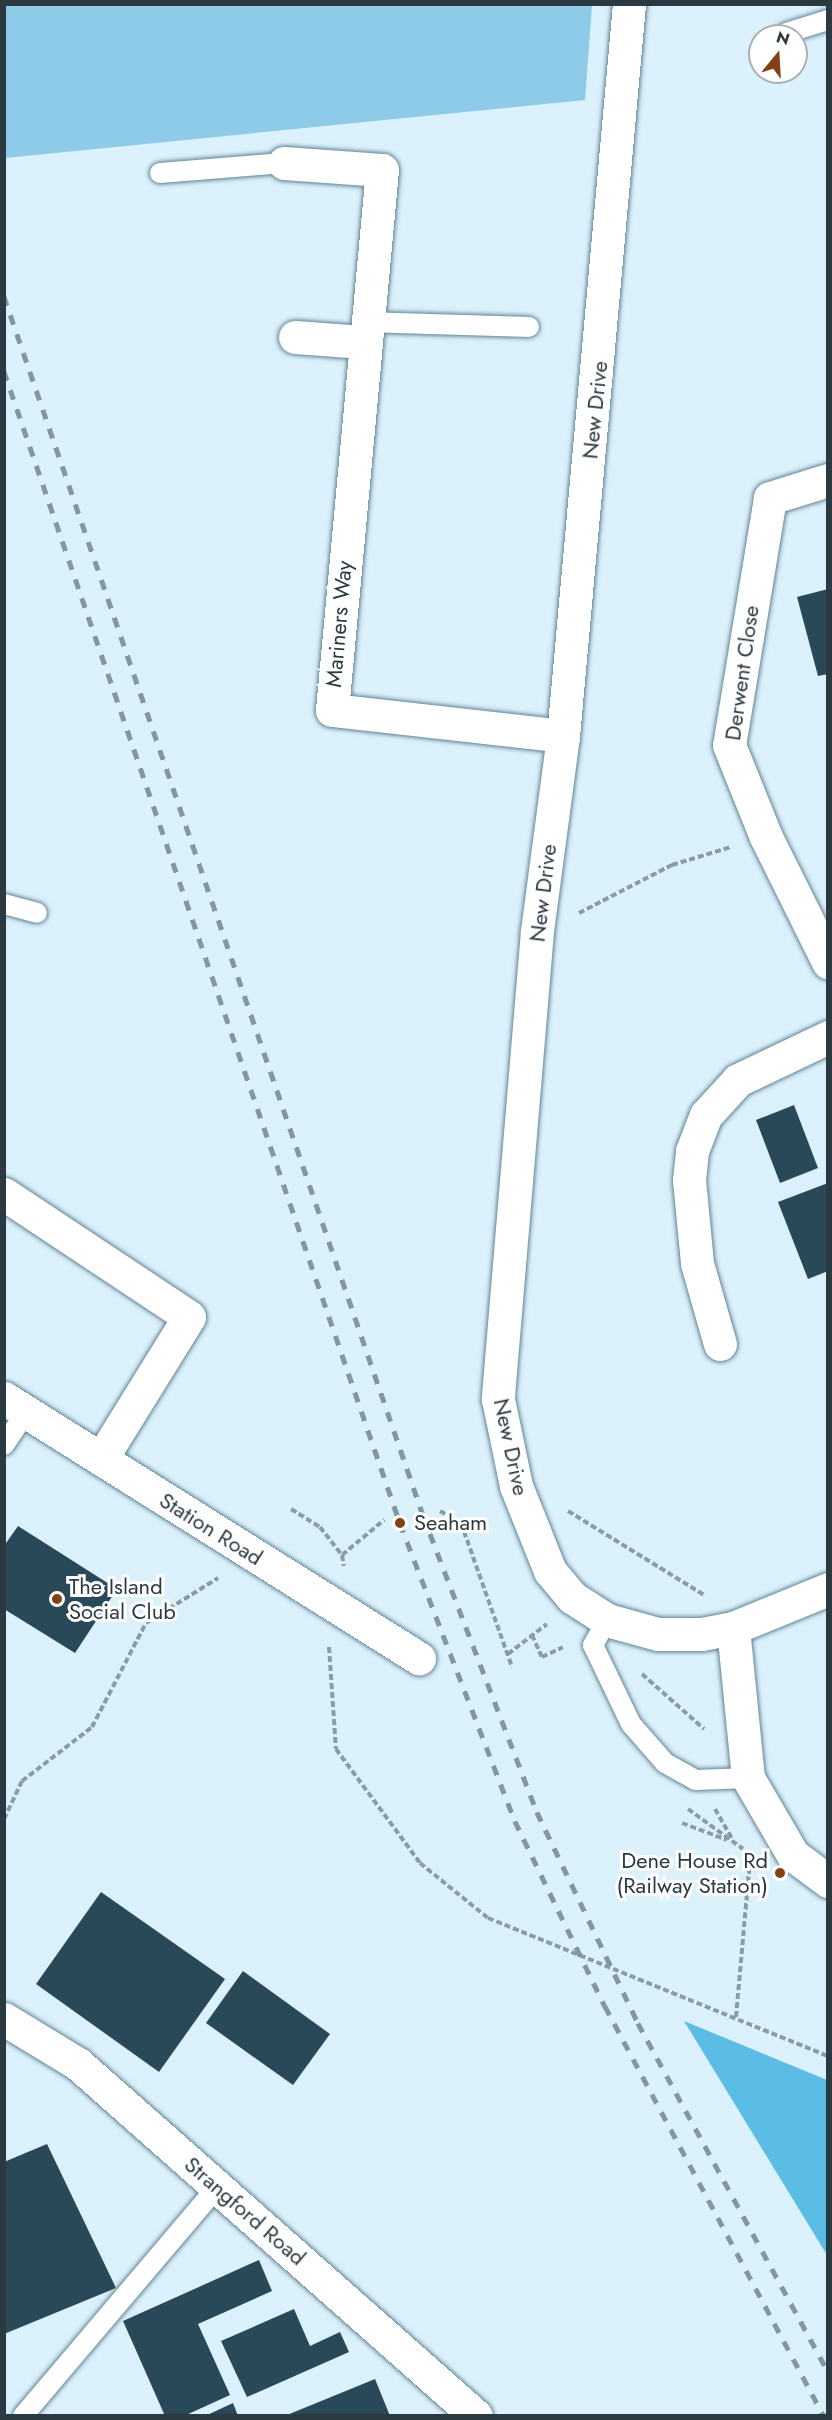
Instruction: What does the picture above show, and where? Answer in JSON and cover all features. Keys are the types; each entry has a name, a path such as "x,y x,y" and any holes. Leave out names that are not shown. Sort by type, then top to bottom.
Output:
{"street":[{"name":"New Drive","path":"629,4 563,736 537,931 498,1399 522,1502 550,1571 600,1632 658,1634 733,1628 828,1589"},
{"name":"Mariners Way","path":"284,163 382,170 364,332 332,710 563,736"},
{"path":"295,337 364,332"},
{"name":"Derwent Close","path":"828,480 770,498 729,745 766,837 828,962"},
{"path":"720,1344 697,1263 689,1180 692,1151 706,1115 738,1080 828,1037"},
{"path":"4,1194 189,1317 101,1459"},
{"name":"Station Road","path":"15,1405 419,1658"},
{"path":"733,1628 748,1778 793,1855 828,1881"},
{"name":"Strangford Road","path":"4,2019 78,2064 466,2412"}],"lane":[{"path":"808,26 828,20"},
{"path":"160,173 284,163"},
{"path":"364,332 529,327"},
{"path":"4,904 37,913"},
{"path":"4,1445 15,1405"},
{"path":"600,1632 631,1724 665,1763 696,1780 748,1778"},
{"path":"23,2415 217,2187"}],"path":[{"path":"537,931 672,865 766,837"},
{"path":"522,1502 543,1495 711,1600"},
{"path":"291,1509 320,1527 342,1555 384,1520"},
{"path":"440,1511 461,1523 512,1667"},
{"path":"4,1819 22,1781 92,1726 147,1623 225,1573 240,1548"},
{"path":"337,1607 328,1635 336,1749 420,1863 488,1918 828,2056"},
{"path":"508,1654 557,1616"},
{"path":"532,1635 542,1656 600,1632"},
{"path":"635,1667 704,1728"},
{"path":"682,1823 733,1842 714,1805"},
{"path":"736,2017 750,1854"}],"shaded area":[{"path":"5,4 592,5 585,100 5,158"},
{"path":"684,2021 827,2080 827,2255"}],"building":[{"path":"828,589 828,674 818,676 797,597"},
{"path":"794,1105 818,1168 780,1183 756,1120"},
{"path":"828,1183 828,1271 808,1279 778,1202"},
{"name":"The Island Social Club","path":"18,1526 117,1589 75,1653 4,1609 4,1546"},
{"path":"101,1892 225,1979 159,2072 36,1984"},
{"path":"243,1971 330,2034 293,2085 206,2023"},
{"path":"47,2144 116,2288 4,2334 4,2162"},
{"path":"259,2260 272,2291 198,2324 230,2395 184,2416 165,2416 123,2321"},
{"path":"294,2309 310,2346 340,2332 349,2352 247,2397 221,2341"},
{"path":"375,2379 390,2416 287,2416 287,2415"},
{"path":"233,2403 238,2416 205,2416"}],"railway":[{"path":"4,296 423,1515 537,1812 638,2023 828,2371"},
{"path":"4,371 400,1523 515,1821 605,2006 824,2416"}],"place":[{"name":"Seaham","path":"400,1523"},
{"name":"The Island Social Club","path":"57,1599"},
{"name":"Dene House Rd (Railway Station)","path":"780,1873"}]}
